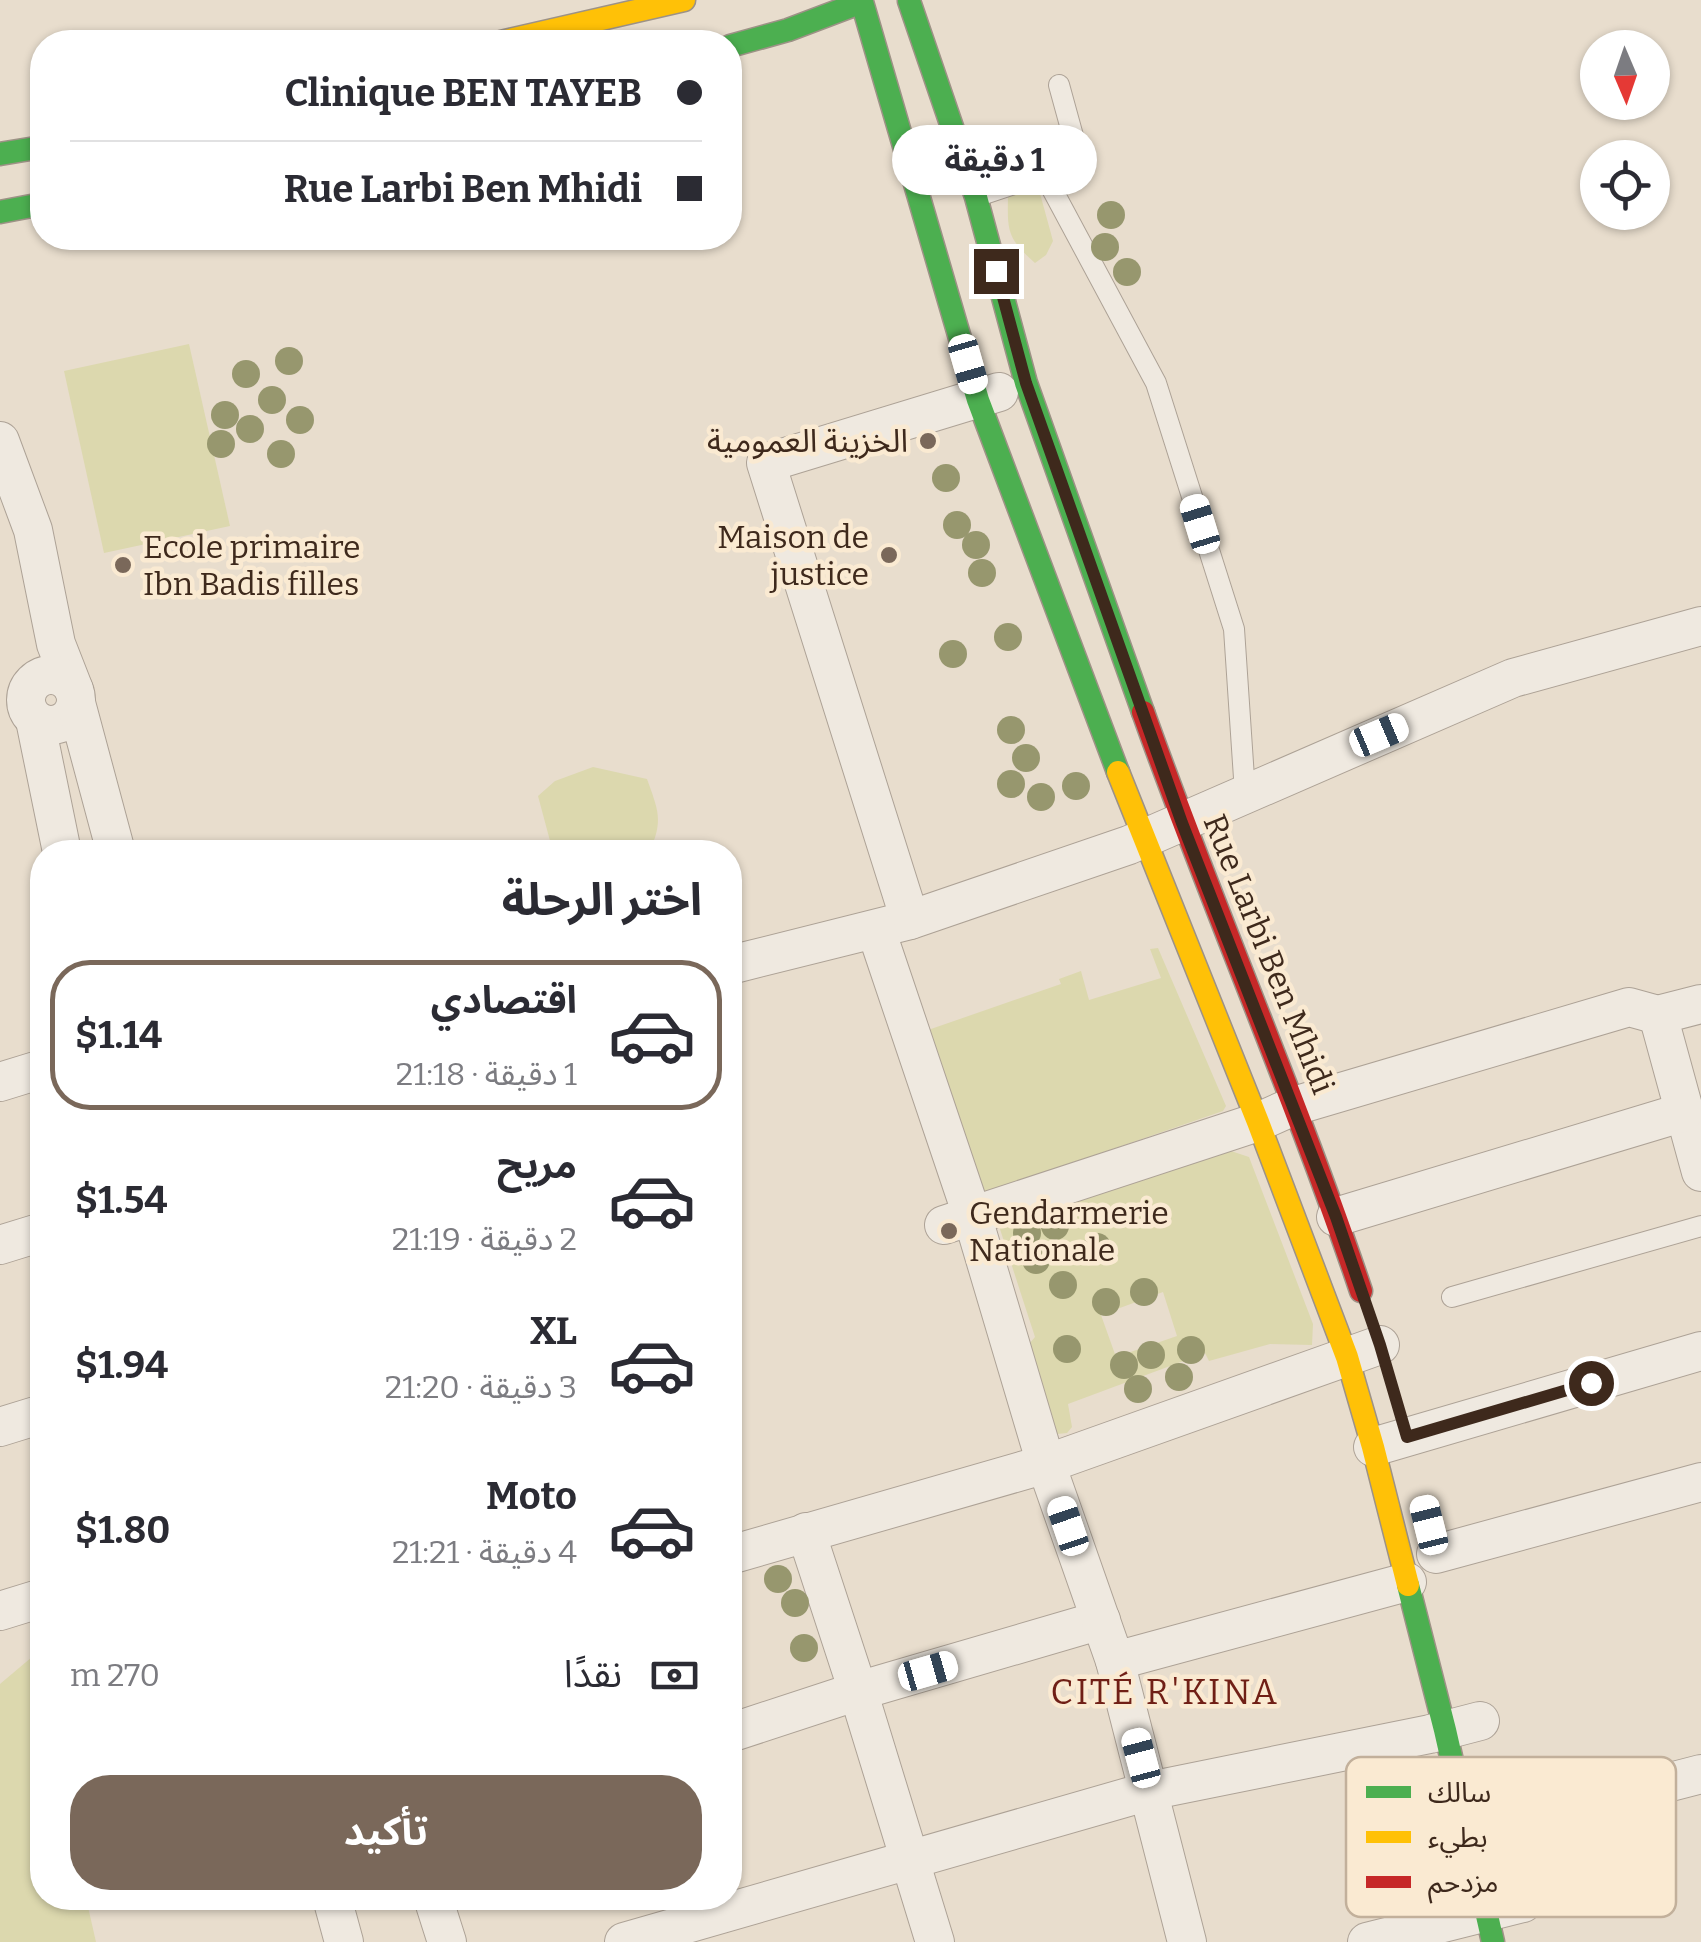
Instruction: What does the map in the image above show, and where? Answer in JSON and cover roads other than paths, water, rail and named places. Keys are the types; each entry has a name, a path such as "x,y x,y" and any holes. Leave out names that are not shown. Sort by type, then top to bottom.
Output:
{"street":[{"path":"553,30 684,0"},
{"path":"742,43 788,30 861,1 886,10 909,0"},
{"name":"Rue Larbi Ben Mhidi","path":"909,0 976,196 1026,383 1182,823 1336,1217 1398,1439 1478,1757"},
{"name":"Rue Larbi Ben Mhidi","path":"861,1 978,400 1143,840 1258,1122 1371,1340"},
{"path":"0,154 30,150"},
{"path":"0,212 30,206"},
{"path":"1026,383 766,464 893,925 958,1220 1115,1661 1187,1942"},
{"path":"0,441 33,530 56,644 75,696 113,840"},
{"path":"742,962 893,925 1143,840 1513,678 1701,626"},
{"path":"56,644 23,709 59,840"},
{"path":"23,709 48,725 61,723 71,715 75,696"},
{"path":"958,1220 1258,1122 1294,1106 1629,1007 1658,1015 1701,1004"},
{"path":"1658,1015 1701,1172"},
{"path":"0,1082 30,1073"},
{"path":"1336,1217 1684,1112"},
{"path":"0,1245 30,1236"},
{"path":"742,1551 1046,1464 1371,1340"},
{"path":"1398,1439 1701,1351"},
{"path":"0,1427 30,1418"},
{"path":"1115,1661 1701,1482"},
{"path":"806,1532 934,1942"},
{"path":"0,1611 30,1602"},
{"path":"742,1728 1101,1620"},
{"path":"742,1908 1149,1790 1471,1724"},
{"path":"1676,1780 1701,1774"},
{"path":"335,1910 344,1942"},
{"path":"437,1910 447,1942"},
{"path":"624,1942 733,1910"},
{"path":"1367,1942 1490,1917"}],"lane":[{"path":"976,196 1044,174 1076,147 1059,85"},
{"path":"1044,174 1156,384 1234,629 1245,793"},
{"path":"1452,1297 1701,1226"}],"place":[{"name":"الخزينة العمومية","path":"928,441"},
{"name":"Maison de justice","path":"889,555"},
{"name":"Ecole primaire Ibn Badis filles","path":"123,565"},
{"name":"Gendarmerie Nationale","path":"949,1231"}],"district":[{"name":"CITÉ R'KINA","path":"1165,1692"}]}
